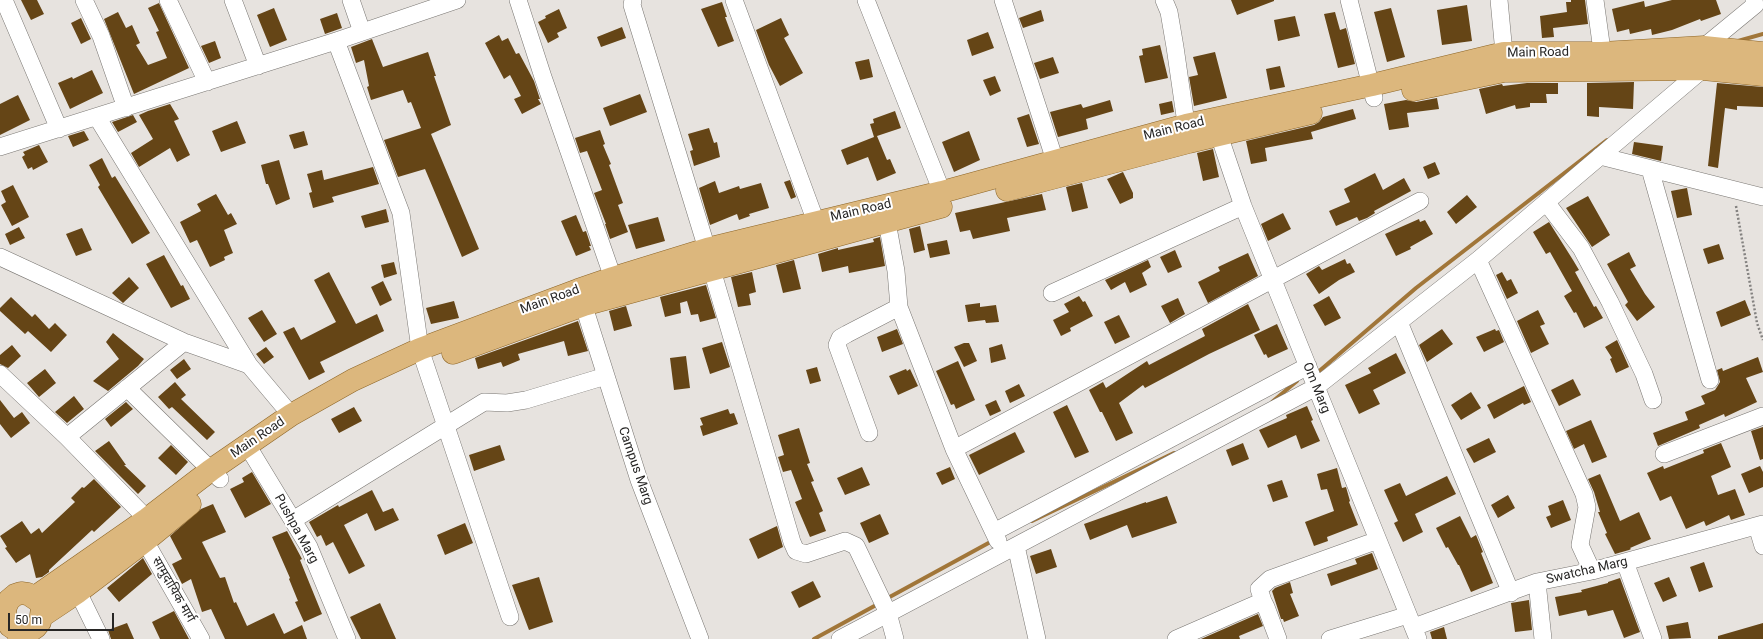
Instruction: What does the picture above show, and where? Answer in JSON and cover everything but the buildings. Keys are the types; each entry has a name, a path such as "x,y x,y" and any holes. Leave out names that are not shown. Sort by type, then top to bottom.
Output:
{"main road":[{"name":"Main Road","path":"581,297 614,278 709,260 888,222 1057,168 1188,133 1373,92 1504,71 1604,62 1704,47 1763,53"},
{"name":"Main Road","path":"1188,133 1219,135 1373,92 1504,53 1676,70 1703,69 1763,74"},
{"name":"Main Road","path":"16,614 147,519 216,475 250,450 291,415 353,380 581,297 709,260 816,222 942,192 1057,168"},
{"name":"Main Road","path":"250,450 422,356"},
{"name":"Main Road","path":"16,614 78,592 145,541 216,475"}],"street":[{"path":"4,0 59,129"},
{"path":"84,0 101,36 126,108"},
{"path":"168,0 207,82"},
{"path":"233,0 258,66"},
{"path":"351,0 362,32"},
{"path":"0,147 336,41 457,0"},
{"path":"518,0 543,77 614,278"},
{"path":"633,0 632,5 792,542 796,551 806,554 845,541 856,546 888,613 895,639"},
{"path":"734,0 816,222"},
{"path":"866,0 942,192"},
{"path":"1003,0 1057,168"},
{"path":"1164,0 1169,12 1188,133"},
{"path":"1349,0 1373,92"},
{"path":"1499,0 1504,53"},
{"path":"1595,0 1604,62"},
{"path":"1676,70 1757,2"},
{"path":"336,41 401,213 422,356 510,617"},
{"path":"1002,542 1316,387 1478,260 1703,69"},
{"path":"97,117 249,365 291,415"},
{"name":"Om Marg","path":"1219,135 1244,206 1413,627"},
{"path":"1600,156 1763,197"},
{"path":"1650,169 1710,380"},
{"path":"954,449 1420,201"},
{"path":"1546,202 1581,248 1610,302 1644,374 1653,400"},
{"path":"1052,293 1244,206"},
{"path":"888,222 900,307 954,449 1002,542 1037,639"},
{"path":"0,257 184,342 249,365"},
{"path":"1478,260 1586,501 1587,507 1580,545 1592,571"},
{"name":"Campus Marg","path":"581,297 639,480 700,639"},
{"path":"869,433 837,345 840,338 900,307"},
{"path":"1399,322 1511,592"},
{"path":"67,437 184,342"},
{"path":"840,639 888,613 1002,542 1308,366"},
{"path":"0,374 67,437 147,519"},
{"path":"293,520 446,427 484,402 507,403 526,400 606,376"},
{"path":"127,388 216,475"},
{"path":"1664,454 1763,416"},
{"name":"Pushpa Marg","path":"250,450 309,547 347,639"},
{"path":"1760,525 1763,546"},
{"name":"Swatcha Marg","path":"1330,639 1413,627 1537,582 1592,571 1760,525"},
{"path":"1278,639 1266,607 1262,601 1259,588 1270,579 1378,540"},
{"name":"सामुदायिक मार्ग","path":"145,541 201,639"},
{"path":"1625,562 1653,639"},
{"path":"1537,582 1543,639"},
{"path":"78,592 101,639"},
{"path":"1176,639 1262,601"}],"path":[{"path":"1732,190 1757,323 1763,340"}],"waterway":[{"path":"1738,41 1763,34"},
{"path":"1317,373 1416,288 1607,140"},
{"path":"1272,402 1297,381"},
{"path":"1032,521 1174,453"},
{"path":"886,599 994,540"},
{"path":"814,639 878,604"}]}
